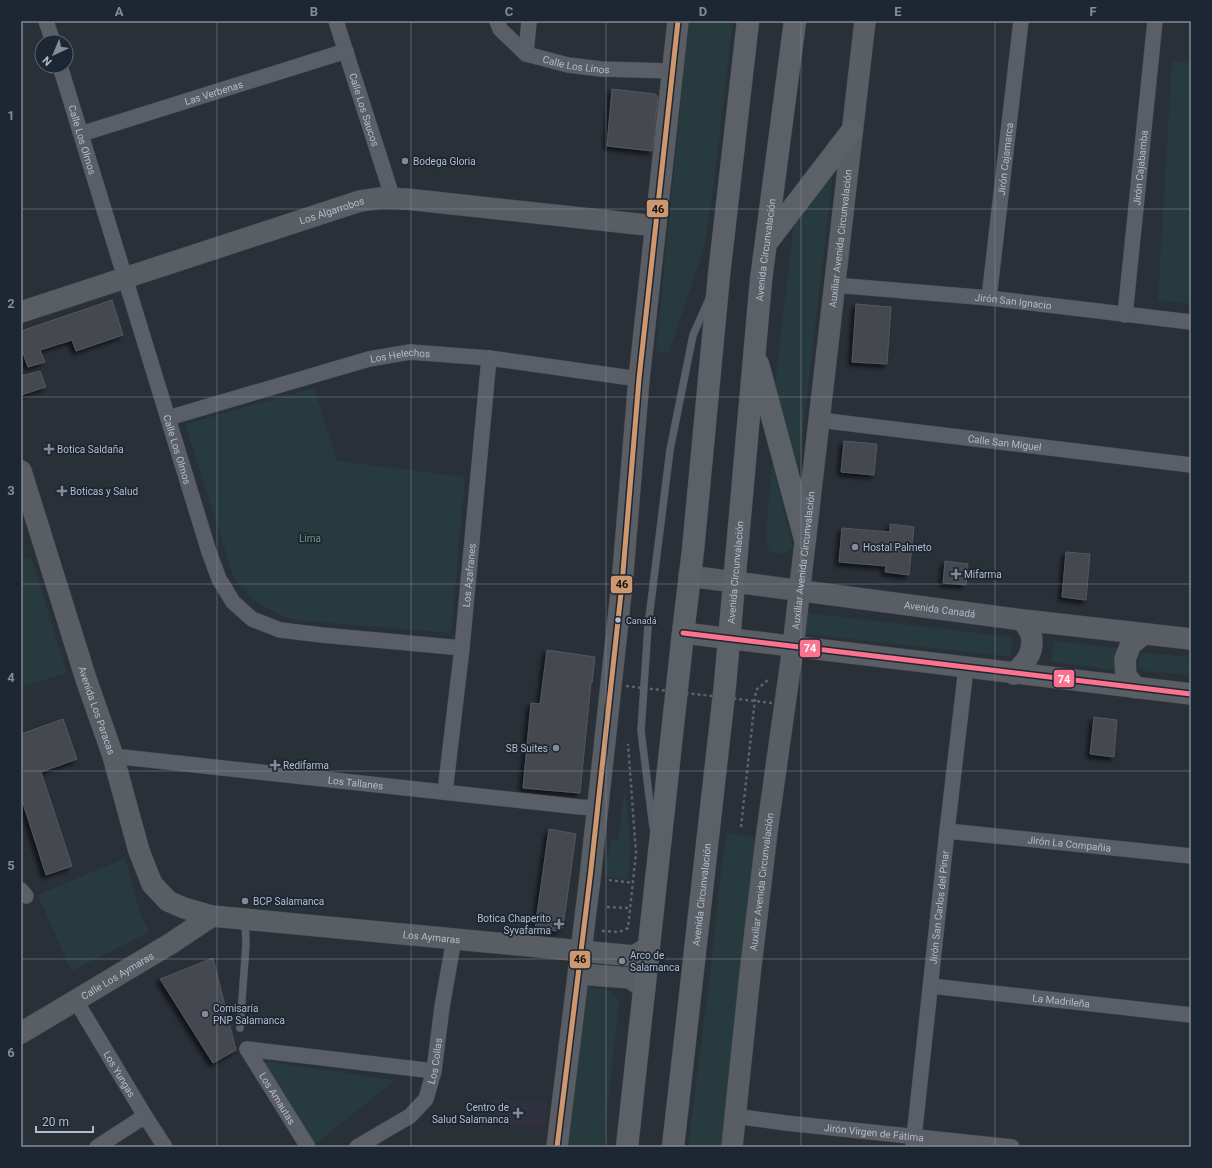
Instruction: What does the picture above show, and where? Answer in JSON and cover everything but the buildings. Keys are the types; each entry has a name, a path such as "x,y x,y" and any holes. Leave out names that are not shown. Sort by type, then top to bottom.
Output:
{"main road":[{"path":"557,1147 598,808 622,584 639,379 678,21"},
{"path":"627,1147 689,576 694,542 719,275 748,21"},
{"name":"Avenida Circunvalación","path":"673,1147 730,639 754,349 766,243 795,21"},
{"name":"Auxiliar Avenida Circunvalación","path":"732,1147 767,832 793,646 865,21"},
{"path":"766,243 852,131"},
{"name":"Los Algarrobos","path":"21,312 360,201 381,198 393,198 656,226"},
{"path":"754,349 805,539"},
{"name":"Avenida Los Paracas","path":"21,471 86,679 112,756 139,851 152,884 168,901 184,908 212,916"},
{"name":"Avenida Canadá","path":"689,576 1023,620 1191,639"},
{"path":"1014,674 1026,663 1032,649 1031,633 1023,620"},
{"path":"683,633 1014,674 1191,694"},
{"path":"1136,688 1126,676 1124,659 1131,644 1144,634"},
{"name":"Los Aymaras","path":"212,916 634,956 649,947"},
{"name":"Calle Los Aymaras","path":"21,1033 170,944 212,916"},
{"path":"579,974 630,978 645,988"}],"street":[{"path":"46,21 50,34"},
{"name":"Calle Los Saucos","path":"336,21 393,198"},
{"name":"Calle Los Linos","path":"497,21 500,29 526,54 568,65 601,70 672,71"},
{"path":"526,54 529,21"},
{"name":"Jirón Cajamarca","path":"989,298 1021,21"},
{"name":"Jirón Cajabamba","path":"1125,315 1155,21"},
{"name":"Las Verbenas","path":"81,134 346,51"},
{"name":"Calle Los Olmos","path":"62,74 209,552 219,579 233,602 252,619 280,630 462,648"},
{"name":"Jirón San Ignacio","path":"834,285 989,298 1191,322"},
{"name":"Los Helechos","path":"168,418 369,359 410,352 489,358 639,379"},
{"name":"Los Azafranes","path":"445,792 462,648 489,358"},
{"name":"Calle San Miguel","path":"819,420 1191,465"},
{"name":"Jirón San Carlos del Pinar","path":"914,1142 966,668"},
{"name":"Los Tallanes","path":"112,756 598,808"},
{"name":"Jirón La Compañia","path":"947,831 1191,856"},
{"name":"Los Collas","path":"357,1147 410,1116 426,1099 434,1071 442,1007 454,939"},
{"name":"La Madrileña","path":"931,986 1191,1015"},
{"name":"Los Yungas","path":"76,1001 165,1147"},
{"name":"Los Amautas","path":"308,1147 247,1050 434,1071"},
{"path":"97,1147 145,1116"},
{"name":"Jirón Virgen de Fátima","path":"735,1116 914,1142 1012,1147"}],"lane":[{"path":"658,869 641,731 648,626 670,450 693,335 719,275"},
{"path":"240,1028 246,944 245,919"}],"path":[{"path":"626,686 772,703"},
{"path":"741,827 756,690"},
{"path":"754,707 764,701"},
{"path":"754,707 758,712"},
{"path":"626,753 628,748"},
{"path":"584,929 619,932 628,928"}],"shaded area":[{"name":"Centro de Salud Salamanca","path":"493,1098 547,1103 544,1127 491,1123"}],"green space":[{"path":"689,21 733,21 711,206 704,248 669,353 656,351"},
{"path":"1172,61 1191,63 1191,304 1158,300"},
{"path":"835,157 796,490 772,413 794,221"},
{"name":"Lima","path":"314,388 337,461 465,477 451,633 294,620 266,608 252,598 233,575 185,424"},
{"path":"772,461 793,548 782,554 776,554 769,551 766,536"},
{"path":"31,557 67,673 21,687 21,560"},
{"path":"790,611 1012,637 1011,657 789,632"},
{"path":"1054,641 1117,648 1114,670 1051,662"},
{"path":"1144,653 1191,657 1191,675 1144,671 1138,666 1138,659"},
{"path":"625,788 631,847 628,880 604,876 611,840 618,840"},
{"path":"726,833 758,838 722,1147 688,1147 710,975"},
{"path":"125,858 140,912 149,932 71,971 38,895"},
{"path":"586,986 611,991 619,1001 603,1147 568,1147"},
{"path":"260,1061 395,1080 315,1144"}],"transit line":[{"name":"46","path":"557,1147 590,878 622,584 639,379 678,21"},
{"name":"74","path":"683,633 1191,694"}],"place":[{"name":"Bodega Gloria","path":"405,161"},
{"name":"Botica Saldaña","path":"49,449"},
{"name":"Boticas y Salud","path":"62,491"},
{"name":"Hostal Palmeto","path":"855,547"},
{"name":"Mifarma","path":"956,574"},
{"name":"Canadá","path":"618,620"},
{"name":"SB Suites","path":"556,748"},
{"name":"Redifarma","path":"275,765"},
{"name":"BCP Salamanca","path":"245,901"},
{"name":"Botica Chaperito Syvafarma","path":"559,924"},
{"name":"Arco de Salamanca","path":"622,961"},
{"name":"Comisaría PNP Salamanca","path":"205,1014"},
{"name":"Centro de Salud Salamanca","path":"518,1113"}]}
